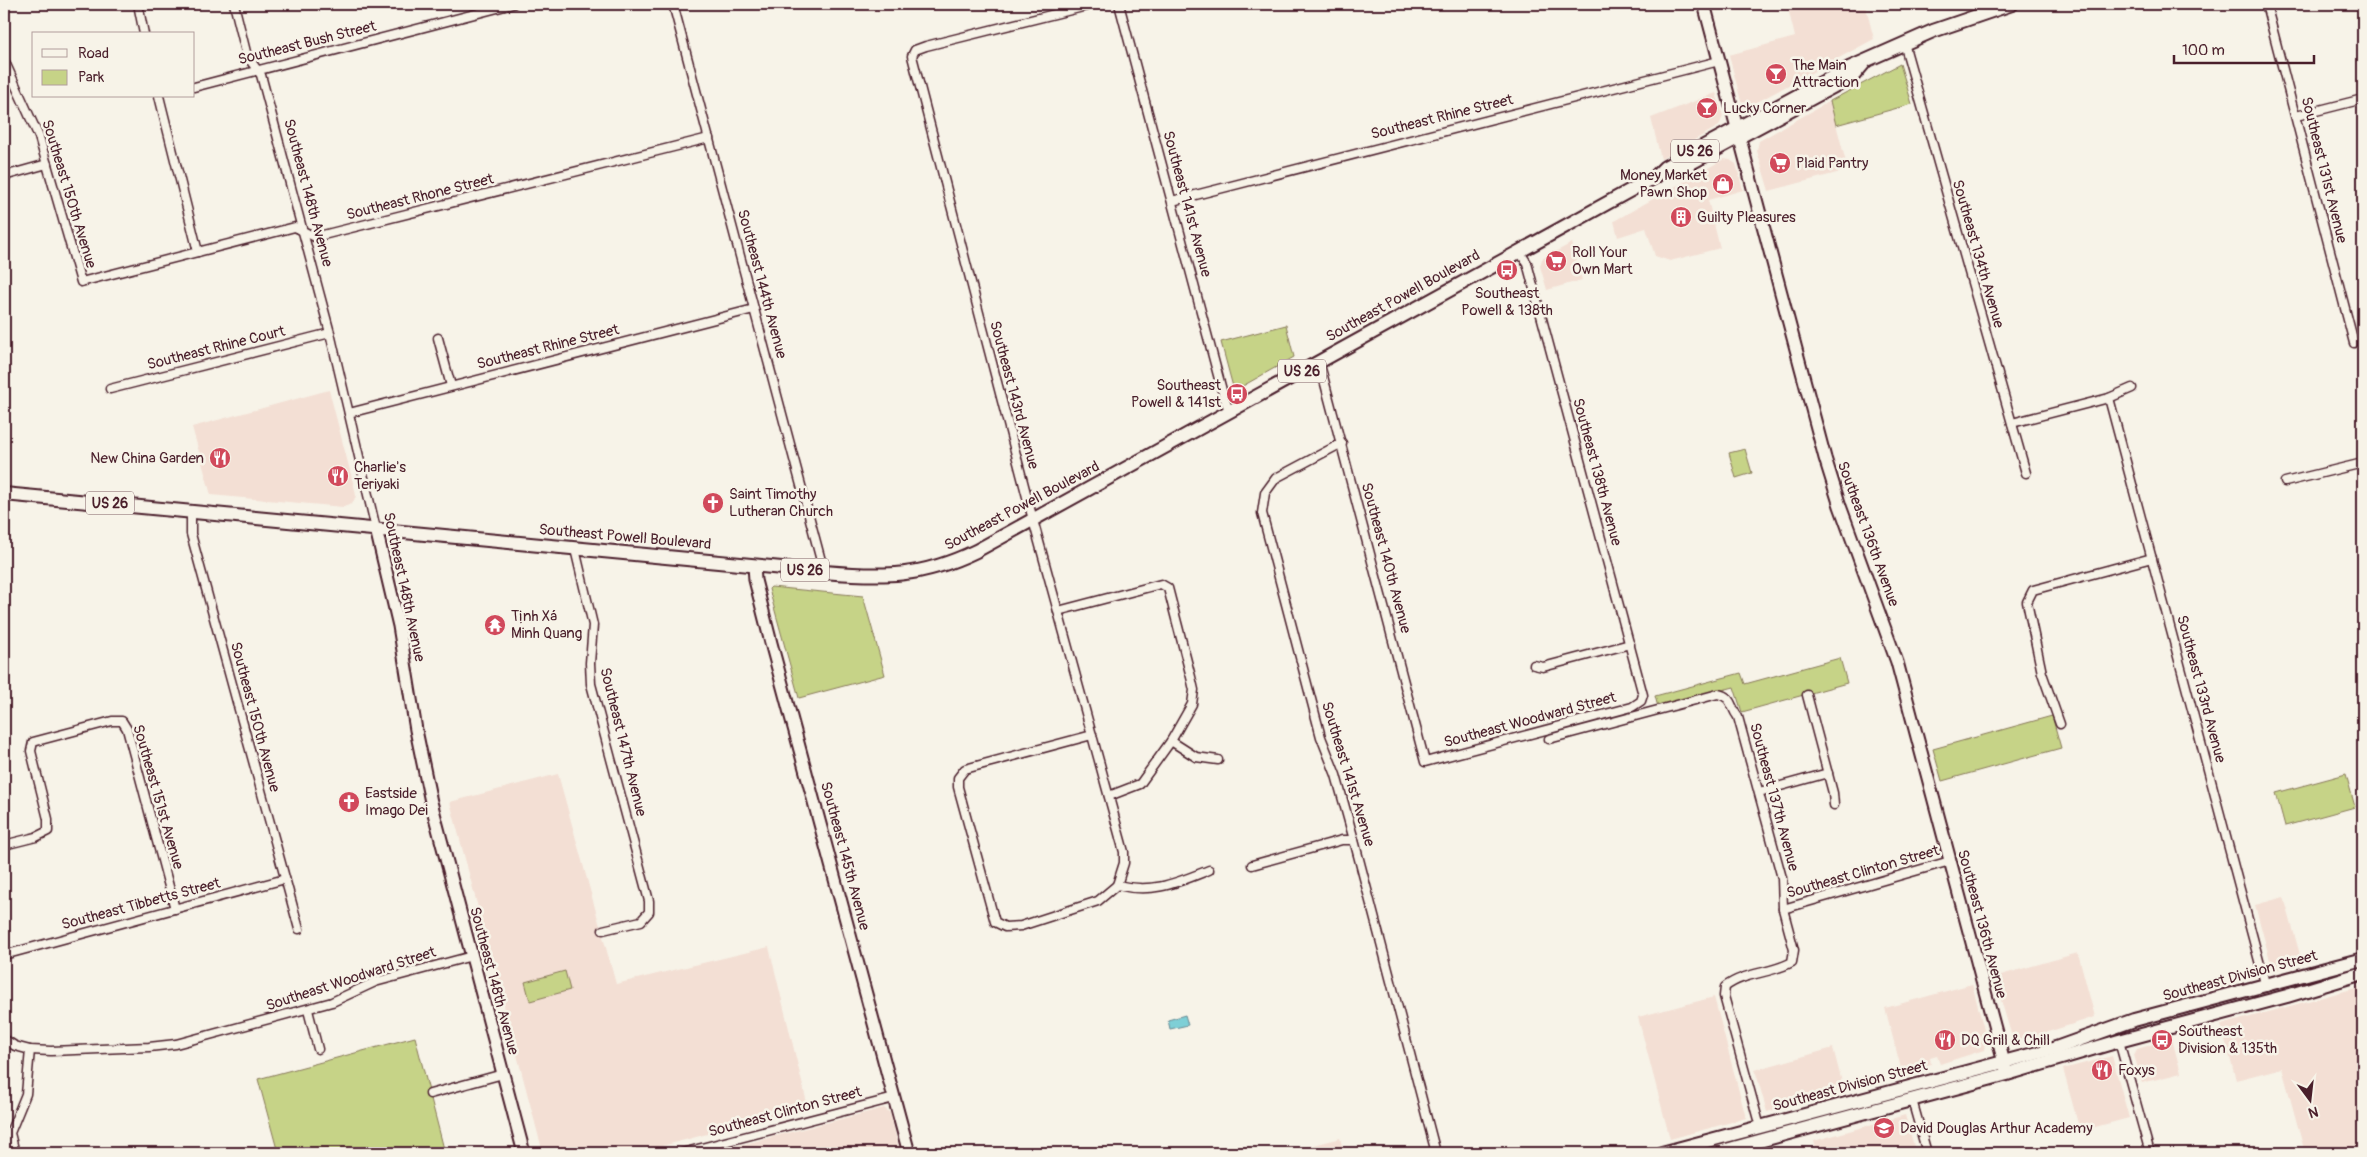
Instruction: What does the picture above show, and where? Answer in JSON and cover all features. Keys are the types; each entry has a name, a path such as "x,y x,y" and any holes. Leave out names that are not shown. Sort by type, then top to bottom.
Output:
{"main road":[{"name":"Southeast Powell Boulevard","path":"4,494 824,572 878,576 900,575 930,570 971,554 1655,177 1665,167 1739,133 1848,68 1904,43 2012,4"},
{"name":"Southeast Division Street","path":"1662,1153 2056,1048 2134,1020 2266,987 2363,959"},
{"name":"Southeast Division Street","path":"1717,1153 2007,1074 2119,1040 2287,996 2363,973"},
{"path":"2119,1040 2120,1033 2134,1020"}],"street":[{"path":"138,4 144,32"},
{"name":"Southeast 148th Avenue","path":"234,4 247,56 261,75 330,332 398,619 424,771 524,1153"},
{"name":"Southeast Bush Street","path":"195,86 480,8 514,4"},
{"name":"Southeast 144th Avenue","path":"673,4 824,572"},
{"name":"Southeast 143rd Avenue","path":"1095,4 926,46 915,50 912,56 1033,520 1124,852 1124,863 1117,885"},
{"name":"Southeast 141st Avenue","path":"1119,4 1229,411"},
{"name":"Southeast 136th Avenue","path":"1704,4 1834,489 1893,649 2007,1074"},
{"name":"Southeast 131st Avenue","path":"2266,4 2354,343"},
{"name":"Southeast 134th Avenue","path":"1904,43 2026,473"},
{"name":"Southeast 150th Avenue","path":"4,60 39,137 81,282"},
{"name":"Southeast Rhine Street","path":"1172,201 1719,61"},
{"path":"160,98 198,252"},
{"path":"2296,116 2363,99"},
{"name":"Southeast Rhone Street","path":"81,282 294,227 315,237 709,138"},
{"path":"4,176 47,164"},
{"name":"Southeast 138th Avenue","path":"1520,251 1527,263 1630,644 1643,695 1641,701"},
{"name":"Southeast Rhine Street","path":"348,413 754,309"},
{"name":"Southeast Rhine Court","path":"110,390 330,332"},
{"path":"438,338 451,386"},
{"name":"Southeast 140th Avenue","path":"1320,361 1425,762"},
{"path":"2012,423 2109,398 2132,388"},
{"name":"Southeast 133rd Avenue","path":"2109,398 2266,987"},
{"name":"Southeast 141st Avenue","path":"1342,443 1276,478 1265,492 1262,513 1321,737 1336,775 1354,840 1436,1153"},
{"path":"2285,482 2363,463"},
{"name":"Southeast 150th Avenue","path":"191,511 191,534 299,929"},
{"name":"Southeast 147th Avenue","path":"575,549 593,625 590,663 591,684 649,900 649,912 640,921 603,930"},
{"path":"2060,724 2042,674 2027,602 2033,590 2152,558"},
{"name":"Southeast 145th Avenue","path":"754,566 755,580 771,644 909,1153"},
{"path":"1058,611 1161,584 1168,588 1194,690 1192,704 1172,741 1140,784 1108,796"},
{"path":"1534,665 1543,667 1630,644"},
{"name":"Southeast Woodward Street","path":"1549,739 1718,694 1725,696"},
{"path":"1807,695 1833,793 1834,805"},
{"name":"Southeast 137th Avenue","path":"1725,696 1731,701 1738,717 1759,792 1782,878 1783,909 1794,950 1792,962 1784,967 1733,981 1725,987 1724,996 1760,1128"},
{"name":"Southeast Woodward Street","path":"1425,762 1632,707 1641,701"},
{"name":"Southeast 151st Avenue","path":"4,845 36,837 48,831 48,819 31,751 33,742 112,721 122,721 127,729 175,909"},
{"path":"1092,736 965,769 958,778 958,787 992,918 1005,927 1021,926 1098,900 1117,885 1135,890 1153,889 1209,870"},
{"path":"1172,741 1196,758 1218,760"},
{"path":"1759,792 1828,773"},
{"path":"1252,865 1342,840 1354,840"},
{"name":"Southeast Clinton Street","path":"1783,909 1950,861"},
{"name":"Southeast Tibbetts Street","path":"4,955 285,879"},
{"name":"Southeast Woodward Street","path":"4,1040 15,1046 30,1050 68,1051 162,1046 308,1010 332,1002 375,982 472,956"},
{"path":"308,1010 318,1049"},
{"path":"2119,1040 2150,1153"},
{"path":"15,1153 10,1133 26,1094 30,1050"},
{"path":"430,1094 503,1074"},
{"name":"Southeast Clinton Street","path":"682,1153 894,1098"},
{"path":"1912,1100 1927,1153"},
{"path":"1715,1139 1717,1153"}],"shaded area":[{"path":"1787,4 1865,4 1874,39 1750,106 1741,101 1729,55 1795,37"},
{"path":"1716,93 1723,116 1719,126 1661,159 1651,118"},
{"path":"1830,101 1848,170 1769,191 1757,151 1759,141"},
{"path":"1724,159 1736,164 1743,190 1708,200 1720,248 1670,261 1655,256 1646,228 1618,237 1614,221"},
{"path":"1572,243 1582,280 1547,290 1540,266 1542,259"},
{"path":"329,390 355,490 356,496 352,504 343,507 211,495 192,427"},
{"path":"558,774 616,984 769,947 808,1107 636,1153 543,1153 450,802"},
{"path":"2284,897 2302,962 2273,971 2255,905"},
{"path":"2078,953 2095,1017 2020,1041 2013,1040 1994,977"},
{"path":"1972,984 1987,1041 1984,1050 1940,1064 1937,1056 1930,1058 1931,1064 1902,1072 1885,1008"},
{"path":"2363,986 2363,1153 2305,1153 2282,1068 2236,1080 2221,1025"},
{"path":"1714,997 1746,1118 1670,1139 1638,1017"},
{"path":"2172,1039 2181,1073 2142,1083 2134,1055 2137,1049"},
{"path":"1833,1048 1844,1090 1767,1112 1755,1070"},
{"path":"2112,1056 2129,1118 2080,1131 2063,1069"},
{"path":"884,1108 890,1113 900,1153 710,1153"},
{"name":"David Douglas Arthur Academy","path":"1905,1115 1916,1153 1817,1153 1814,1141"},
{"path":"1340,1138 1344,1153 1289,1152"}],"green space":[{"path":"1900,64 1912,104 1836,125 1830,101"},
{"path":"1286,325 1294,357 1241,387 1233,387 1221,342"},
{"path":"1745,449 1752,473 1736,478 1729,453"},
{"path":"771,587 863,596 885,675 799,698 769,589"},
{"path":"1840,658 1847,683 1742,712 1734,687 1658,707 1655,696 1741,673 1745,684"},
{"path":"2052,716 2061,748 1942,781 1933,749"},
{"path":"2346,774 2355,807 2285,826 2276,793"},
{"path":"565,971 570,990 530,1001 525,982"},
{"path":"415,1037 445,1153 278,1153 258,1079"}],"water":[{"path":"1185,1015 1188,1025 1170,1029 1168,1020"}],"place":[{"name":"The Main Attraction","path":"1776,74"},
{"name":"Lucky Corner","path":"1707,108"},
{"name":"Plaid Pantry","path":"1780,163"},
{"name":"Money Market Pawn Shop","path":"1723,184"},
{"name":"Guilty Pleasures","path":"1681,217"},
{"name":"Roll Your Own Mart","path":"1556,261"},
{"name":"Southeast Powell & 138th","path":"1507,270"},
{"name":"Southeast Powell & 141st","path":"1237,394"},
{"name":"New China Garden","path":"220,458"},
{"name":"Charlie's Teriyaki","path":"338,476"},
{"name":"Saint Timothy Lutheran Church","path":"713,503"},
{"name":"Tịnh Xá Minh Quang","path":"495,625"},
{"name":"Eastside Imago Dei","path":"349,802"},
{"name":"DQ Grill & Chill","path":"1945,1040"},
{"name":"Southeast Division & 135th","path":"2162,1040"},
{"name":"Foxys","path":"2102,1070"},
{"name":"David Douglas Arthur Academy","path":"1884,1128"}]}
